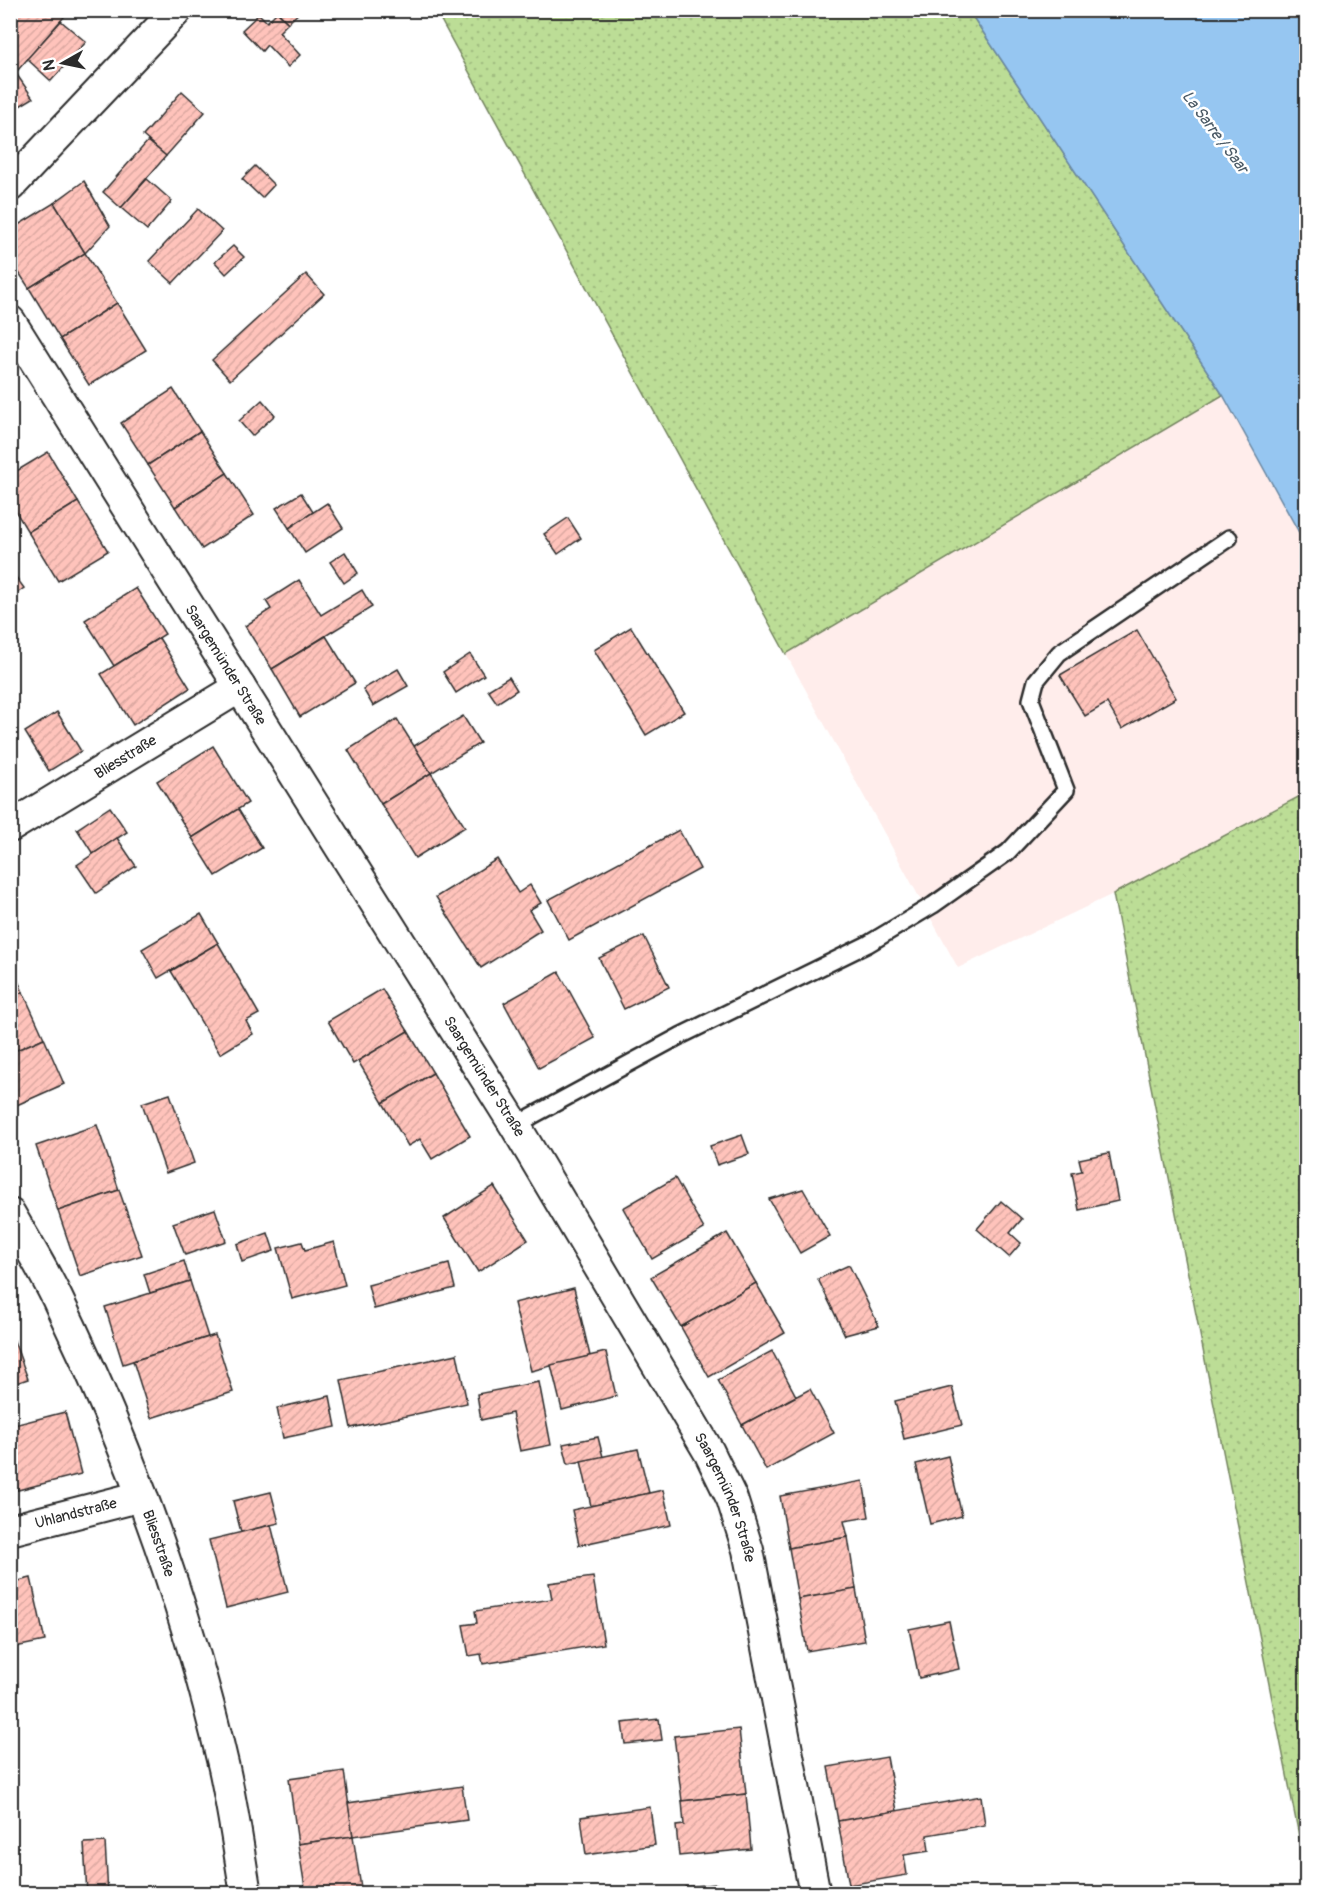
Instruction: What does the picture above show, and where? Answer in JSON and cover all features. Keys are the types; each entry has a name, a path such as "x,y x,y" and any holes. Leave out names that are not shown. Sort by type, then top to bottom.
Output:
{"street":[{"path":"10,186 177,10"},
{"name":"Saargemünder Straße","path":"10,321 516,1127 709,1452 732,1499 748,1550 815,1893"},
{"name":"Bliesstraße","path":"10,827 240,687"},
{"name":"Bliesstraße","path":"10,1214 56,1296 109,1411 175,1591 205,1691 224,1770 246,1893"},
{"name":"Uhlandstraße","path":"10,1530 142,1497"}],"lane":[{"path":"516,1127 532,1116 680,1036 868,944 933,905 1008,852 1066,790 1031,700 1036,681 1059,652 1229,538"}],"shaded area":[{"path":"1223,395 1306,545 1306,793 1113,894 958,968 786,654"}],"green space":[{"path":"436,11 969,11 1223,395 786,654"},
{"path":"1306,793 1306,1890 1302,1851 1113,894"}],"water":[{"name":"La Sarre / Saar","path":"1296,10 1306,26 1306,545 1223,395 969,11"}],"building":[{"path":"10,10 70,10 18,70 10,63"},
{"path":"276,10 302,10 288,23"},
{"path":"277,12 288,23 279,32 300,55 288,67 267,45 262,51 242,30 259,14 267,22"},
{"path":"61,21 86,42 51,81 27,59"},
{"path":"15,72 33,98 10,112 10,76"},
{"path":"182,91 205,112 166,156 143,136"},
{"path":"148,141 166,156 121,208 103,192"},
{"path":"255,166 274,185 262,198 242,179"},
{"path":"147,179 172,201 147,230 121,208"},
{"path":"84,181 110,226 85,253 54,203"},
{"path":"54,203 85,253 29,288 10,259 10,230"},
{"path":"198,209 222,231 173,283 149,261"},
{"path":"233,246 244,257 226,274 215,262"},
{"path":"85,253 117,303 60,339 29,288"},
{"path":"306,274 324,294 230,380 212,360"},
{"path":"117,303 146,350 89,385 60,339"},
{"path":"173,389 200,431 148,465 121,423"},
{"path":"262,400 275,415 252,436 239,421"},
{"path":"200,431 227,473 175,507 148,465"},
{"path":"48,452 78,502 28,532 10,502 10,475"},
{"path":"227,473 254,515 202,549 175,507"},
{"path":"301,493 313,512 289,528 276,508"},
{"path":"78,502 108,551 58,581 28,532"},
{"path":"327,503 343,528 305,553 289,528"},
{"path":"568,518 581,538 558,554 544,534"},
{"path":"345,552 358,573 344,583 330,562"},
{"path":"10,569 24,588 10,598"},
{"path":"299,580 321,615 362,590 372,607 272,669 245,626 271,609 266,601"},
{"path":"136,588 165,634 114,666 85,620"},
{"path":"631,627 684,712 646,735 594,650"},
{"path":"1137,630 1176,698 1122,729 1107,703 1085,716 1060,675"},
{"path":"326,636 355,683 300,717 272,669"},
{"path":"159,638 190,688 133,725 101,674"},
{"path":"470,654 484,675 456,693 443,672"},
{"path":"398,669 408,686 373,706 363,689"},
{"path":"509,677 517,690 497,703 488,690"},
{"path":"57,712 81,751 49,771 25,732"},
{"path":"463,716 480,743 431,773 414,746"},
{"path":"397,719 431,773 381,804 348,750"},
{"path":"213,746 248,803 192,838 157,781"},
{"path":"431,773 465,827 415,858 381,804"},
{"path":"110,807 127,832 93,854 77,829"},
{"path":"238,809 262,848 216,876 192,838"},
{"path":"679,830 700,869 569,940 548,900"},
{"path":"117,838 136,866 96,893 77,865"},
{"path":"497,859 518,893 530,885 541,903 529,910 541,930 481,968 436,897"},
{"path":"201,914 218,943 158,978 142,949"},
{"path":"644,936 669,987 624,1009 599,958"},
{"path":"218,943 259,1014 246,1021 253,1034 220,1054 171,971"},
{"path":"10,963 23,992 10,998"},
{"path":"559,972 595,1038 539,1068 504,1003"},
{"path":"382,989 408,1031 353,1064 328,1021"},
{"path":"23,992 44,1038 10,1053 10,998"},
{"path":"408,1031 433,1073 383,1103 358,1061"},
{"path":"44,1038 64,1084 10,1108 10,1053"},
{"path":"433,1073 470,1136 432,1159 420,1139 408,1146 383,1103"},
{"path":"170,1094 194,1163 166,1173 142,1103"},
{"path":"97,1125 119,1190 58,1211 36,1146"},
{"path":"742,1135 749,1154 717,1165 710,1146"},
{"path":"1109,1153 1118,1201 1079,1210 1072,1173 1082,1171 1079,1159"},
{"path":"675,1178 704,1229 652,1259 623,1208"},
{"path":"494,1186 528,1240 478,1272 444,1218"},
{"path":"803,1189 830,1236 800,1253 769,1199"},
{"path":"119,1190 142,1255 80,1276 58,1211"},
{"path":"1001,1201 1022,1219 1010,1233 1021,1243 1009,1257 977,1229"},
{"path":"215,1209 226,1241 185,1255 173,1223"},
{"path":"268,1233 274,1251 242,1262 237,1244"},
{"path":"727,1233 756,1283 681,1327 651,1277"},
{"path":"302,1242 305,1250 334,1242 345,1285 292,1299 278,1248"},
{"path":"184,1261 190,1281 150,1293 144,1274"},
{"path":"449,1264 455,1288 374,1309 368,1285"},
{"path":"849,1265 879,1326 845,1335 818,1279"},
{"path":"190,1281 208,1337 123,1364 105,1307"},
{"path":"756,1283 785,1333 709,1377 681,1327"},
{"path":"574,1288 590,1356 531,1371 514,1303"},
{"path":"10,1330 28,1379 10,1385"},
{"path":"215,1335 233,1392 151,1418 133,1361"},
{"path":"772,1351 796,1396 742,1425 718,1380"},
{"path":"606,1352 616,1396 562,1410 551,1365"},
{"path":"457,1354 467,1403 351,1428 341,1380"},
{"path":"539,1382 551,1445 520,1451 512,1413 481,1420 477,1394"},
{"path":"952,1387 962,1425 904,1439 895,1401"},
{"path":"810,1389 834,1433 766,1470 742,1425"},
{"path":"330,1396 336,1427 283,1438 277,1408"},
{"path":"65,1412 81,1474 18,1490 10,1461 10,1426"},
{"path":"598,1437 603,1457 568,1464 563,1444"},
{"path":"638,1449 649,1493 591,1506 581,1461"},
{"path":"948,1456 962,1516 930,1524 916,1464"},
{"path":"10,1461 18,1490 10,1492"},
{"path":"863,1481 869,1517 844,1521 848,1537 789,1548 780,1496"},
{"path":"663,1490 671,1525 579,1545 572,1510"},
{"path":"271,1492 279,1523 241,1532 233,1501"},
{"path":"271,1525 288,1592 226,1608 209,1540"},
{"path":"848,1537 856,1589 798,1599 789,1548"},
{"path":"593,1577 604,1644 483,1664 481,1654 469,1656 463,1625 477,1623 475,1611 552,1599 549,1583"},
{"path":"31,1578 45,1641 10,1648 10,1583"},
{"path":"856,1589 865,1641 807,1651 798,1599"},
{"path":"949,1621 959,1669 919,1678 909,1629"},
{"path":"659,1719 662,1740 625,1744 622,1723"},
{"path":"739,1729 746,1794 682,1801 674,1736"},
{"path":"887,1757 897,1811 838,1821 828,1767"},
{"path":"344,1771 353,1836 298,1844 289,1779"},
{"path":"462,1786 467,1820 353,1836 348,1803"},
{"path":"746,1794 751,1849 679,1856 676,1826 684,1825 682,1801"},
{"path":"981,1796 985,1825 927,1835 929,1851 904,1855 907,1875 849,1885 838,1821"},
{"path":"650,1807 655,1845 586,1855 581,1817"},
{"path":"353,1836 362,1894 306,1894 298,1844"},
{"path":"105,1842 108,1894 87,1894 84,1843"},
{"path":"716,1884 717,1894 685,1894 685,1887"}]}
